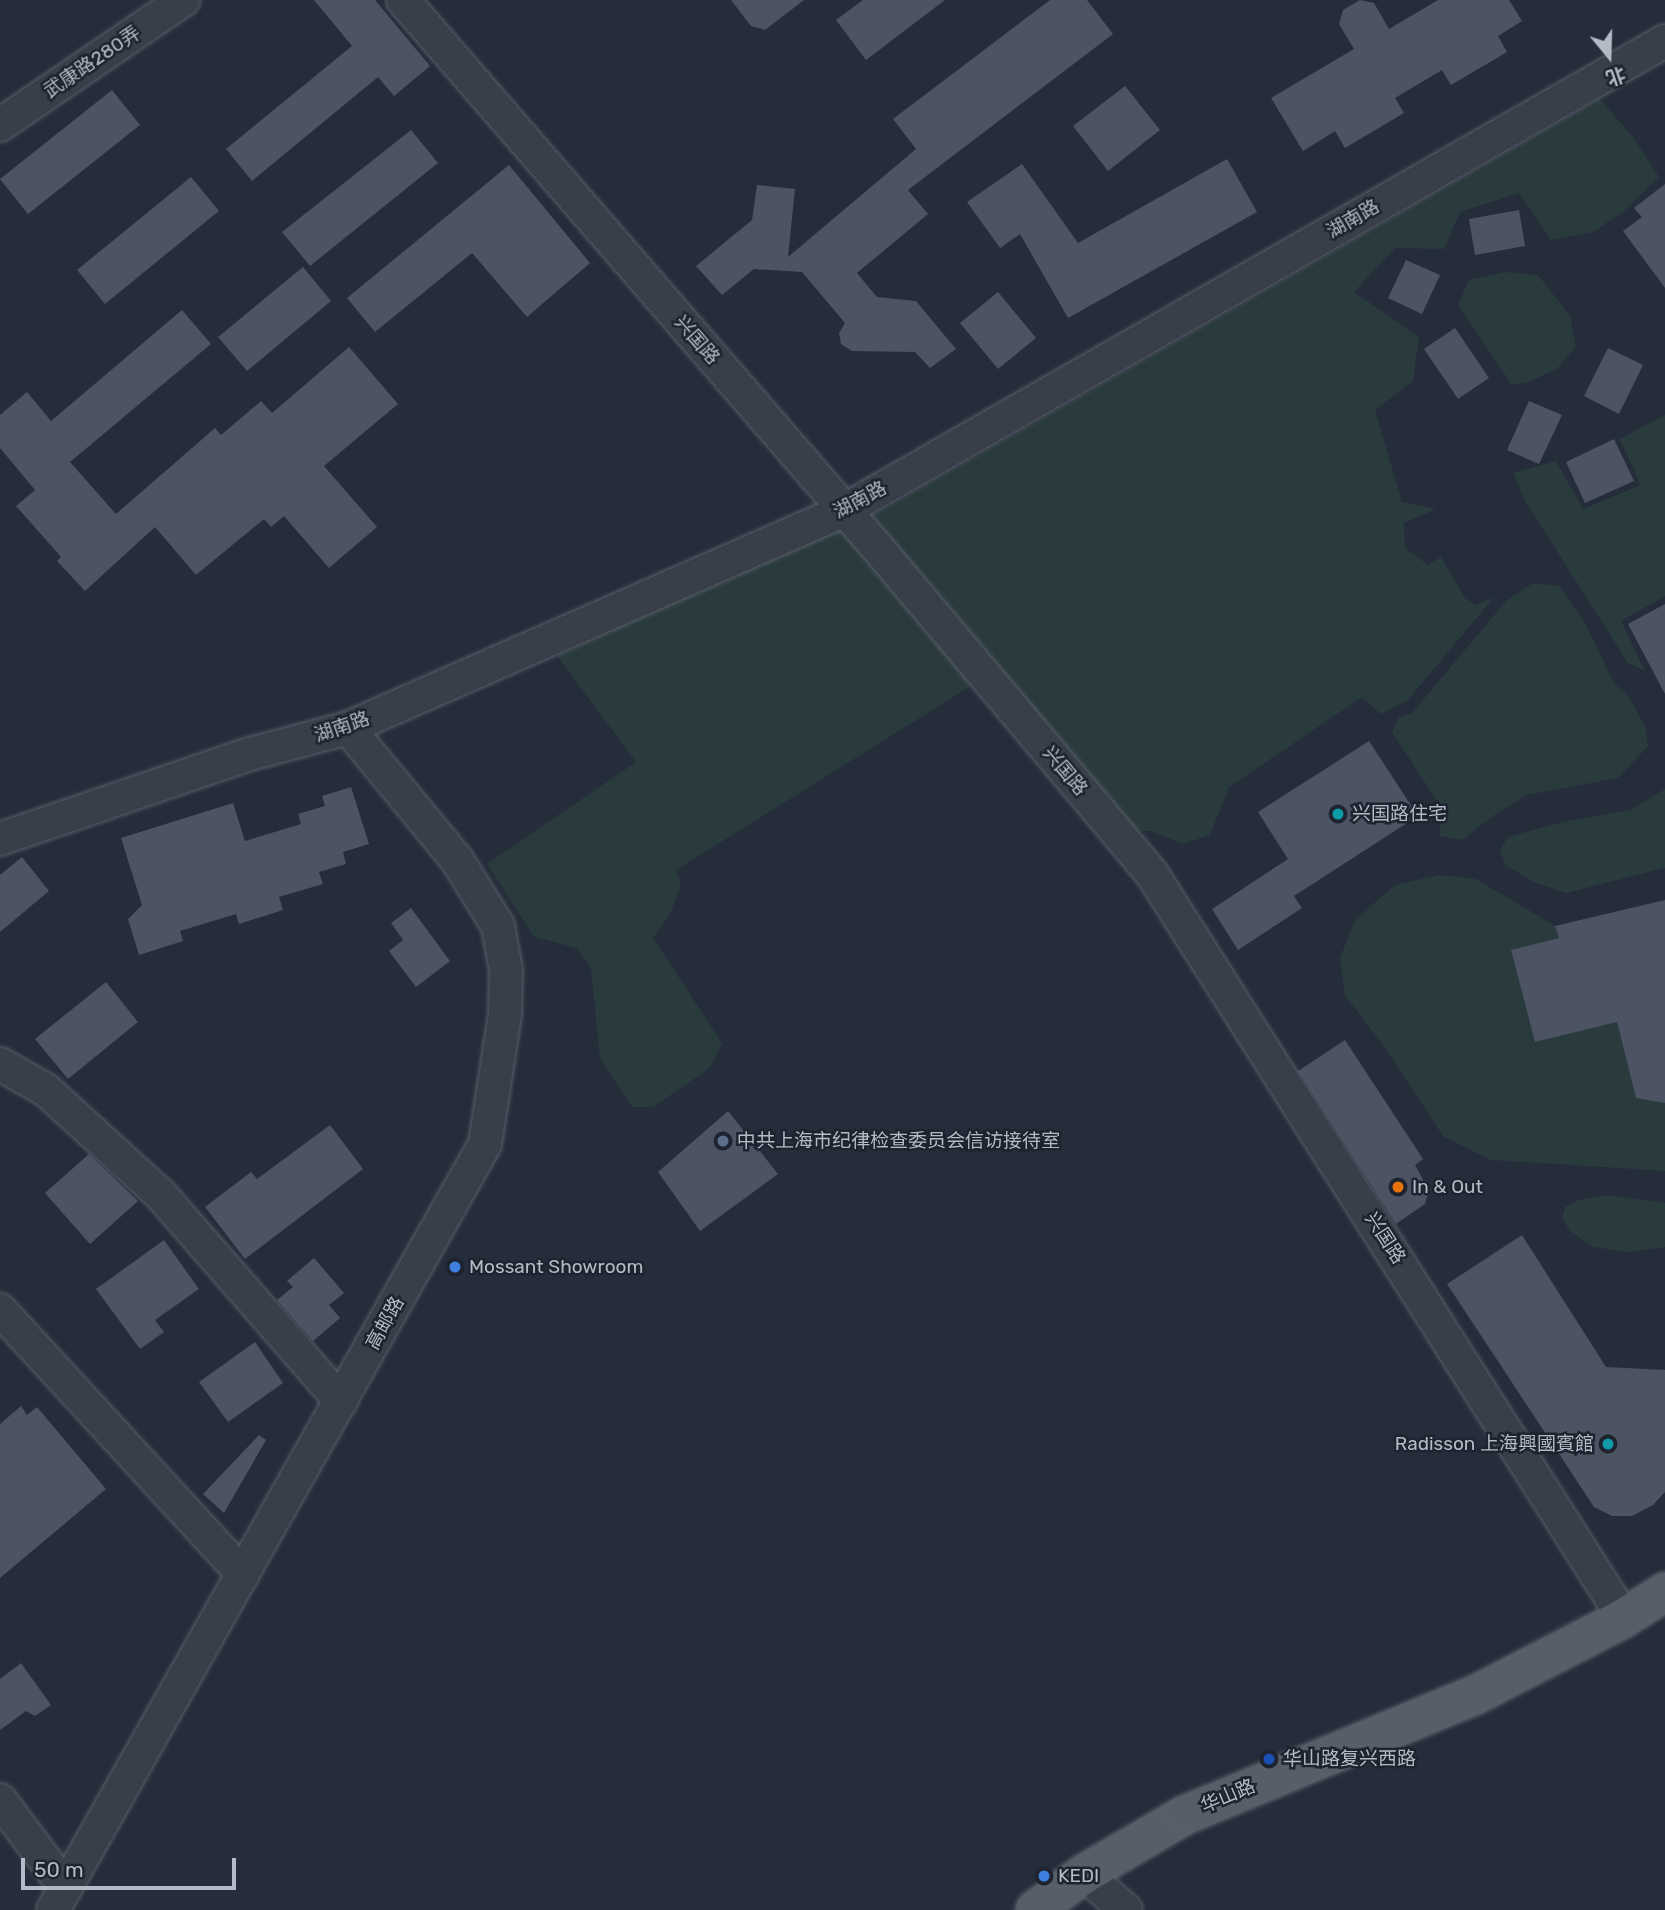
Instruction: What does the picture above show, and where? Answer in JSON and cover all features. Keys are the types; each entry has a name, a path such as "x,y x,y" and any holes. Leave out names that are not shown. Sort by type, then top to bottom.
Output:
{"main road":[{"name":"华山路","path":"1624,1618 1665,1572"},
{"name":"华山路","path":"1035,1910 1084,1874 1185,1815 1473,1696 1624,1618 1665,1592"}],"street":[{"name":"武康路280弄","path":"0,125 183,0"},
{"name":"兴国路","path":"403,0 845,510 1152,874 1624,1618"},
{"name":"湖南路","path":"0,839 250,754 348,728 845,510 1665,41"},
{"name":"高邮路","path":"59,1899 485,1144 505,1015 506,970 498,926 457,860 348,728"},
{"path":"0,1064 46,1090 161,1195 341,1401"},
{"path":"0,1310 243,1574"},
{"path":"0,1800 59,1899"},
{"path":"1084,1874 1126,1910"}],"shaded area":[{"path":"1600,99 1633,137 1659,177 1624,211 1593,232 1551,240 1519,193 1460,212 1444,249 1395,248 1354,292 1419,337 1413,381 1375,410 1402,502 1436,509 1404,523 1405,548 1428,565 1441,557 1465,598 1475,605 1494,597 1408,700 1381,714 1362,697 1229,787 1210,835 1183,844 1150,831 1137,831 872,516"},
{"path":"1504,272 1538,275 1570,316 1576,346 1557,369 1528,382 1512,385 1458,305 1469,280"},
{"path":"1665,415 1665,596 1621,621 1645,671 1628,663 1524,499 1513,473 1556,461 1583,509 1641,485 1620,439"},
{"path":"842,526 976,683 676,870 681,885 670,914 653,938 722,1043 710,1068 653,1107 632,1107 600,1058 591,968 577,948 534,937 487,864 636,762 557,656"},
{"path":"1533,583 1559,586 1584,621 1614,683 1629,697 1645,726 1648,746 1618,778 1527,795 1462,840 1440,836 1439,804 1392,732 1399,717 1412,713 1506,601"},
{"path":"1665,789 1665,868 1566,893 1536,883 1506,866 1500,850 1508,837 1563,822 1631,810"},
{"path":"1439,875 1476,879 1555,926 1559,938 1511,951 1535,1042 1617,1022 1636,1097 1665,1102 1665,1171 1491,1160 1443,1136 1388,1052 1345,995 1340,958 1355,920 1395,885"},
{"path":"1608,1195 1665,1203 1665,1247 1627,1252 1593,1247 1570,1231 1562,1218 1565,1207 1579,1200"}],"building":[{"path":"314,0 375,0 430,66 394,96 378,77 252,181 226,149 352,46"},
{"path":"731,0 804,0 765,30 751,26"},
{"path":"863,0 945,0 866,60 836,20"},
{"path":"1050,0 1087,0 1113,34 908,190 928,214 857,273 877,297 916,301 956,349 930,368 915,352 852,351 841,344 839,333 845,323 802,272 754,269 722,295 696,266 752,220 757,185 795,189 788,257 916,149 893,119"},
{"path":"1360,0 1374,3 1389,29 1438,0 1509,0 1522,21 1498,36 1507,52 1451,85 1442,70 1395,98 1404,113 1345,148 1335,131 1303,151 1271,98 1354,49 1339,24 1343,10"},
{"path":"1125,86 1160,130 1108,171 1073,126"},
{"path":"112,90 140,125 28,214 0,179"},
{"path":"411,130 438,163 310,266 282,232"},
{"path":"1227,159 1257,212 1068,318 1020,234 1000,248 967,202 1022,164 1078,243"},
{"path":"509,165 590,263 527,317 472,253 375,332 347,298"},
{"path":"191,177 219,211 105,304 77,270"},
{"path":"1665,184 1665,288 1623,231 1642,217 1634,208"},
{"path":"1519,210 1525,246 1475,255 1469,219"},
{"path":"1406,260 1440,275 1422,314 1388,298"},
{"path":"303,267 331,301 247,371 218,337"},
{"path":"998,292 1036,338 998,369 960,323"},
{"path":"182,310 211,344 70,462 116,514 215,428 221,435 261,401 272,413 349,347 398,404 324,466 377,527 329,568 284,516 271,527 264,519 196,575 155,527 85,591 57,561 61,557 16,506 35,490 0,448 0,415 27,392 51,421"},
{"path":"1455,328 1489,378 1458,399 1424,349"},
{"path":"1608,348 1643,365 1619,414 1584,396"},
{"path":"1529,401 1562,415 1539,464 1507,450"},
{"path":"1614,439 1634,481 1585,503 1566,462"},
{"path":"1665,604 1665,694 1628,624"},
{"name":"兴国路住宅","path":"1369,741 1418,816 1294,896 1302,908 1238,950 1212,909 1288,859 1258,812"},
{"path":"351,787 369,844 343,852 346,864 319,872 323,884 279,897 283,910 239,924 236,914 180,931 183,941 139,955 128,919 142,905 121,838 233,803 245,841 301,824 298,814 325,806 322,796"},
{"path":"22,857 49,891 0,932 0,875"},
{"path":"1665,900 1665,1103 1636,1098 1617,1022 1535,1042 1511,950 1559,938 1555,926"},
{"path":"411,908 450,961 416,987 389,951 403,940 391,923"},
{"path":"106,982 138,1022 68,1079 35,1039"},
{"path":"1345,1040 1423,1159 1415,1165 1429,1190 1425,1204 1396,1224 1298,1071"},
{"name":"中共上海市纪律检查委员会信访接待室","path":"728,1111 778,1174 700,1231 658,1172"},
{"path":"330,1125 363,1169 245,1259 205,1207 251,1172 257,1179"},
{"path":"89,1154 138,1201 90,1244 45,1193"},
{"path":"1522,1235 1606,1367 1665,1370 1665,1492 1653,1505 1632,1516 1612,1516 1594,1507 1447,1284"},
{"path":"164,1240 199,1289 155,1320 164,1332 140,1349 96,1289"},
{"path":"314,1258 344,1293 329,1305 340,1318 313,1341 277,1300 293,1287 287,1281"},
{"path":"255,1342 283,1383 228,1422 199,1382"},
{"path":"21,1406 27,1415 37,1407 106,1489 0,1578 0,1424"},
{"path":"259,1435 266,1440 224,1513 203,1494"},
{"path":"21,1663 51,1705 35,1716 26,1711 0,1730 0,1679"}],"place":[{"name":"兴国路住宅","path":"1338,814"},
{"name":"中共上海市纪律检查委员会信访接待室","path":"723,1141"},
{"name":"In & Out","path":"1398,1187"},
{"name":"Mossant Showroom","path":"455,1267"},
{"name":"Radisson 上海興國賓館","path":"1608,1444"},
{"name":"华山路复兴西路","path":"1269,1759"},
{"name":"KEDI","path":"1044,1876"}]}
